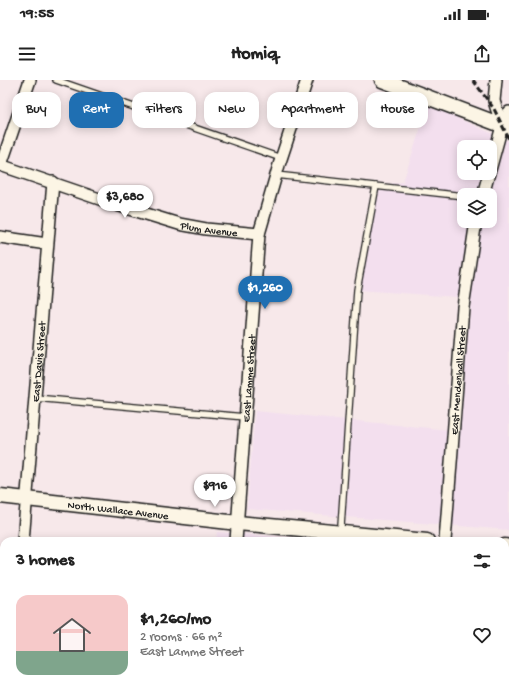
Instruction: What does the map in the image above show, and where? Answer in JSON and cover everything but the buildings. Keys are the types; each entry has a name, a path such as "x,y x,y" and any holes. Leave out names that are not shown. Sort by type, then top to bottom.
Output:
{"street":[{"path":"1,165 30,80"},
{"name":"East Lamme Street","path":"236,537 259,234 281,158 307,80"},
{"path":"382,80 506,127"},
{"path":"496,80 494,101 506,127"},
{"path":"497,151 506,127 509,112"},
{"name":"Plum Avenue","path":"1,165 117,205 179,224 206,229 259,234"},
{"name":"East Davis Street","path":"23,537 53,182"},
{"name":"East Mendenhall Street","path":"445,537 463,307 475,228"},
{"path":"0,237 47,244"},
{"name":"North Wallace Avenue","path":"0,496 340,537"}],"lane":[{"path":"56,80 281,158"},
{"path":"276,175 457,195"},
{"path":"340,537 358,290 376,186"},
{"path":"35,398 246,417"}],"shaded area":[{"path":"428,105 509,141 509,530 247,509 255,411 460,431 471,298 358,290 376,186 403,182 421,128 428,128"},
{"path":"217,532 280,537 216,537"}],"railway":[{"path":"473,80 494,109 509,139"}]}
